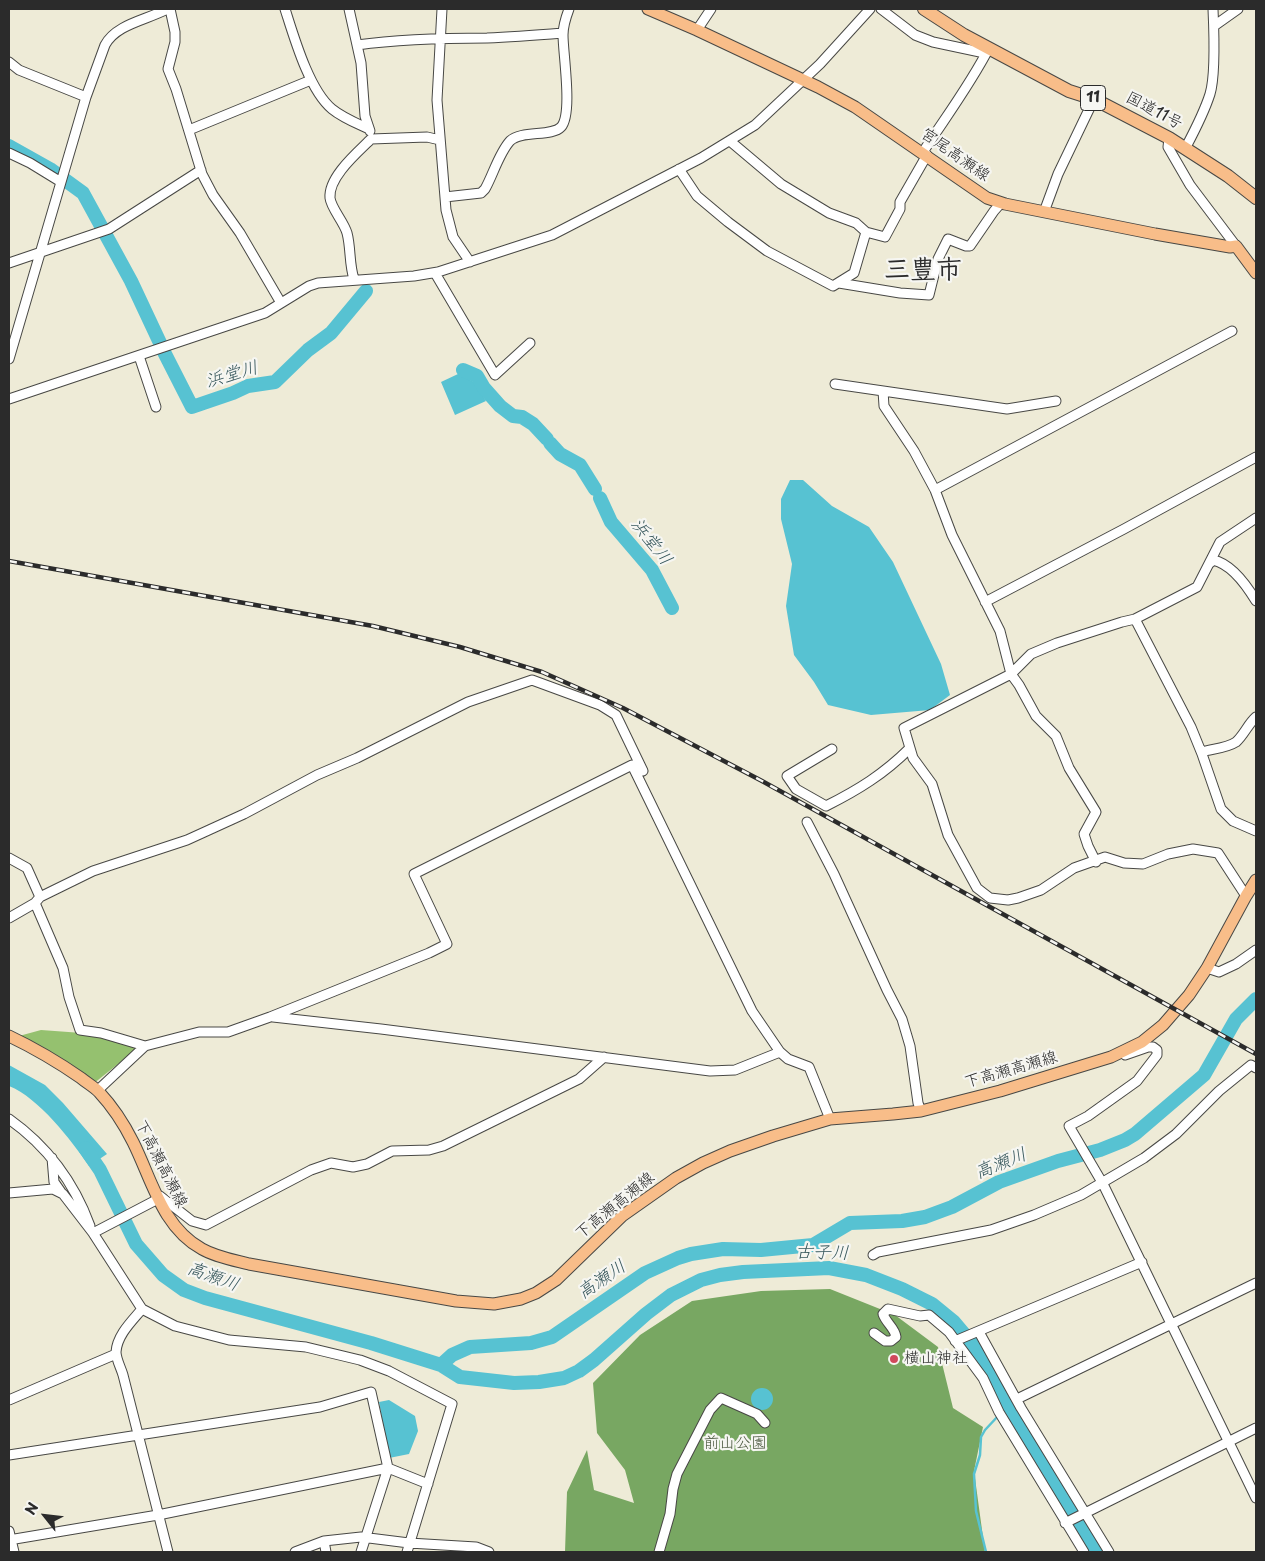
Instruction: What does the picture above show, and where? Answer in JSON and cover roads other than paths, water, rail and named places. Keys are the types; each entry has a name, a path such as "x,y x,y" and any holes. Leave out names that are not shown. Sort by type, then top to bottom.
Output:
{"highway":[{"name":"国道11号","path":"924,9 964,35 1069,91 1094,99 1186,147 1256,198"}],"main road":[{"name":"宮尾高瀬線","path":"648,9 697,30 856,106 981,194 1001,203 1154,234 1230,247 1236,246"},
{"path":"1236,246 1256,273"},
{"name":"下高瀬高瀬線","path":"9,1036 34,1049 98,1090 120,1119 168,1217 188,1238 201,1248 216,1256 249,1264 456,1301 494,1304 521,1299 542,1289 556,1280 622,1216 676,1178 696,1166 747,1145 830,1119 921,1110 1000,1091 1111,1057 1142,1042 1163,1025 1189,995 1207,968 1256,880"}],"street":[{"path":"9,359 86,97 105,45 112,35 168,9 175,32 175,42 168,69 201,170 213,195 240,234 281,303"},
{"path":"285,9 311,80 322,98 332,109 347,119 369,129"},
{"path":"349,9 361,63 365,116 371,139"},
{"path":"442,9 437,100 446,210 453,237 470,262"},
{"path":"445,197 481,193 486,189 500,156 511,140 561,127 567,115 563,33 569,9"},
{"path":"697,30 711,9"},
{"path":"9,399 264,313 309,286 318,283 414,276 435,272 552,235 679,169 755,125 820,64 870,9"},
{"path":"881,9 915,35 933,42 980,52 989,48"},
{"path":"1186,147 1201,118 1211,92 1214,9"},
{"path":"1214,26 1238,9"},
{"path":"357,45 383,41 488,38 563,33"},
{"path":"730,141 781,184 829,213 856,222 866,232 885,237 900,209 900,202 925,154 949,111 977,72 989,48"},
{"path":"9,62 19,70 86,97"},
{"path":"189,130 311,80"},
{"path":"1044,212 1058,174 1094,99"},
{"path":"354,279 350,266 349,241 346,229 330,198 332,186 338,174 350,159 371,139 427,137 440,140"},
{"path":"1170,138 1168,147 1190,185 1236,246"},
{"path":"9,153 62,178"},
{"path":"679,169 697,196 711,209 767,251 833,286 854,273 866,232"},
{"path":"9,263 106,230 201,170"},
{"path":"839,283 900,293 929,295 938,259 948,239 970,246 1001,203"},
{"path":"435,272 495,375 530,342"},
{"path":"935,490 1232,331"},
{"path":"139,356 156,407"},
{"path":"835,384 1007,409 1056,402"},
{"path":"883,392 884,406 914,451 935,490 952,535 1000,631 1011,674 1020,685 1036,716 1056,736 1069,768 1096,812 1084,834 1096,862"},
{"path":"985,602 1256,457"},
{"path":"1246,896 1218,854 1193,849 1168,854 1143,864 1124,864 1105,858 1074,868 1041,890 1018,898 1002,900 990,898 977,888 948,835 932,784 913,758 904,728 1011,674 1031,654 1057,642 1135,619 1196,587 1220,542 1256,518"},
{"path":"1210,563 1213,560 1219,561 1228,567 1243,582 1256,602"},
{"path":"1135,619 1191,727 1202,752 1221,809 1233,821 1256,831"},
{"path":"9,918 38,900 93,872 187,840 244,814 317,775 357,758 468,702 532,680 600,705 616,715 643,771"},
{"path":"1202,752 1237,741 1256,717"},
{"path":"832,749 788,776 796,789 826,806 866,785 893,765 910,748"},
{"path":"98,1090 145,1046 199,1032 228,1032 270,1017 447,944 414,874 632,765 752,1011 780,1052 788,1059 809,1067 830,1119"},
{"path":"807,822 834,874 902,1019 910,1046 918,1103 921,1110"},
{"path":"9,858 27,868 63,968 69,997 80,1030 145,1046"},
{"path":"1207,968 1219,972 1236,964 1256,950"},
{"path":"270,1017 381,1029 710,1071 735,1070 780,1052"},
{"path":"1111,1057 1126,1055 1148,1047 1153,1047 1157,1050 1157,1055 1137,1081 1100,1108 1069,1126 1102,1182 1256,1498"},
{"path":"93,1233 158,1199 160,1196 192,1221 206,1225 324,1165 331,1163 353,1167 367,1164 392,1151 429,1150 442,1146 579,1079 604,1058"},
{"path":"873,1254 991,1230 1082,1195 1144,1158 1176,1134 1220,1091 1251,1065 1256,1068"},
{"path":"9,1119 52,1158 71,1185 93,1233"},
{"path":"52,1158 54,1182 93,1233 142,1309 175,1326 206,1335 228,1340 306,1347 360,1360 389,1371 433,1396 452,1404 408,1548"},
{"path":"9,1193 53,1189 63,1194"},
{"path":"955,1341 1142,1262"},
{"path":"1016,1399 1256,1282"},
{"path":"142,1309 118,1342 116,1354 168,1552"},
{"path":"874,1333 885,1341 890,1341 896,1337 895,1332 883,1314 888,1309 915,1315 929,1315 948,1332 983,1378 1000,1413 1084,1552"},
{"path":"978,1332 1016,1399 1109,1552"},
{"path":"9,1400 116,1354"},
{"path":"9,1455 320,1406 371,1392 388,1468 362,1552"},
{"path":"659,1552 670,1514 677,1474 710,1410 721,1398 757,1414 765,1423"},
{"path":"1065,1523 1256,1428"},
{"path":"14,1552 10,1537 158,1515 388,1468 428,1484"},
{"path":"295,1552 324,1541 365,1538 408,1548 476,1547 489,1552"},
{"path":"324,1541 326,1552"}],"water":[{"path":"458,374 474,382 486,401 455,415 441,382"},
{"path":"790,480 803,480 832,506 869,527 893,562 941,664 950,695 930,710 871,715 828,705 794,655 786,606 792,564 781,519 781,499"},
{"path":"9,1065 45,1085 107,1154 89,1166 64,1132 43,1110 32,1100 9,1086"},
{"path":"762,1388 770,1391 773,1399 770,1407 762,1410 754,1407 751,1399 754,1391"},
{"path":"389,1400 415,1416 418,1431 409,1454 389,1458 379,1402"}],"waterway":[{"name":"浜堂川","path":"9,146 50,169 83,193 131,281 161,345"},
{"name":"浜堂川","path":"164,352 192,407 248,386 275,382 308,350 331,333 366,291"},
{"name":"浜堂川","path":"463,370 477,376 484,388 500,406 513,416 522,417 533,424 547,439"},
{"name":"浜堂川","path":"550,443 560,454 580,465 595,489"},
{"name":"浜堂川","path":"600,498 611,522 652,570 672,608"},
{"name":"高瀬川","path":"441,1365 452,1355 470,1347 531,1343 552,1337 645,1273 678,1258 723,1249 761,1250 813,1245 850,1223 902,1221 925,1217 952,1207 999,1182 1058,1161 1100,1150 1125,1140 1135,1134 1204,1075 1236,1019 1256,999"},
{"name":"古子川","path":"85,1148 100,1170 136,1244 163,1275 184,1290 205,1298 371,1343 441,1365 460,1377 514,1383 564,1378 579,1371 594,1360 646,1314 671,1295 701,1280 720,1275 743,1272 829,1268 866,1275 902,1289 932,1304 954,1322 975,1347 1035,1452 1097,1552"},
{"name":"古子川","path":"1002,1411 1008,1404"},
{"path":"986,1552 976,1511 974,1474 980,1455 981,1437 999,1415"}],"railway":[{"path":"9,561 373,626 460,647 542,672 623,708 762,781 1256,1054"}],"place":[{"name":"横山神社","path":"894,1359"}],"district":[{"name":"三豊市","path":"923,271"}],"park label":[{"name":"前山公園","path":"735,1444"}]}
